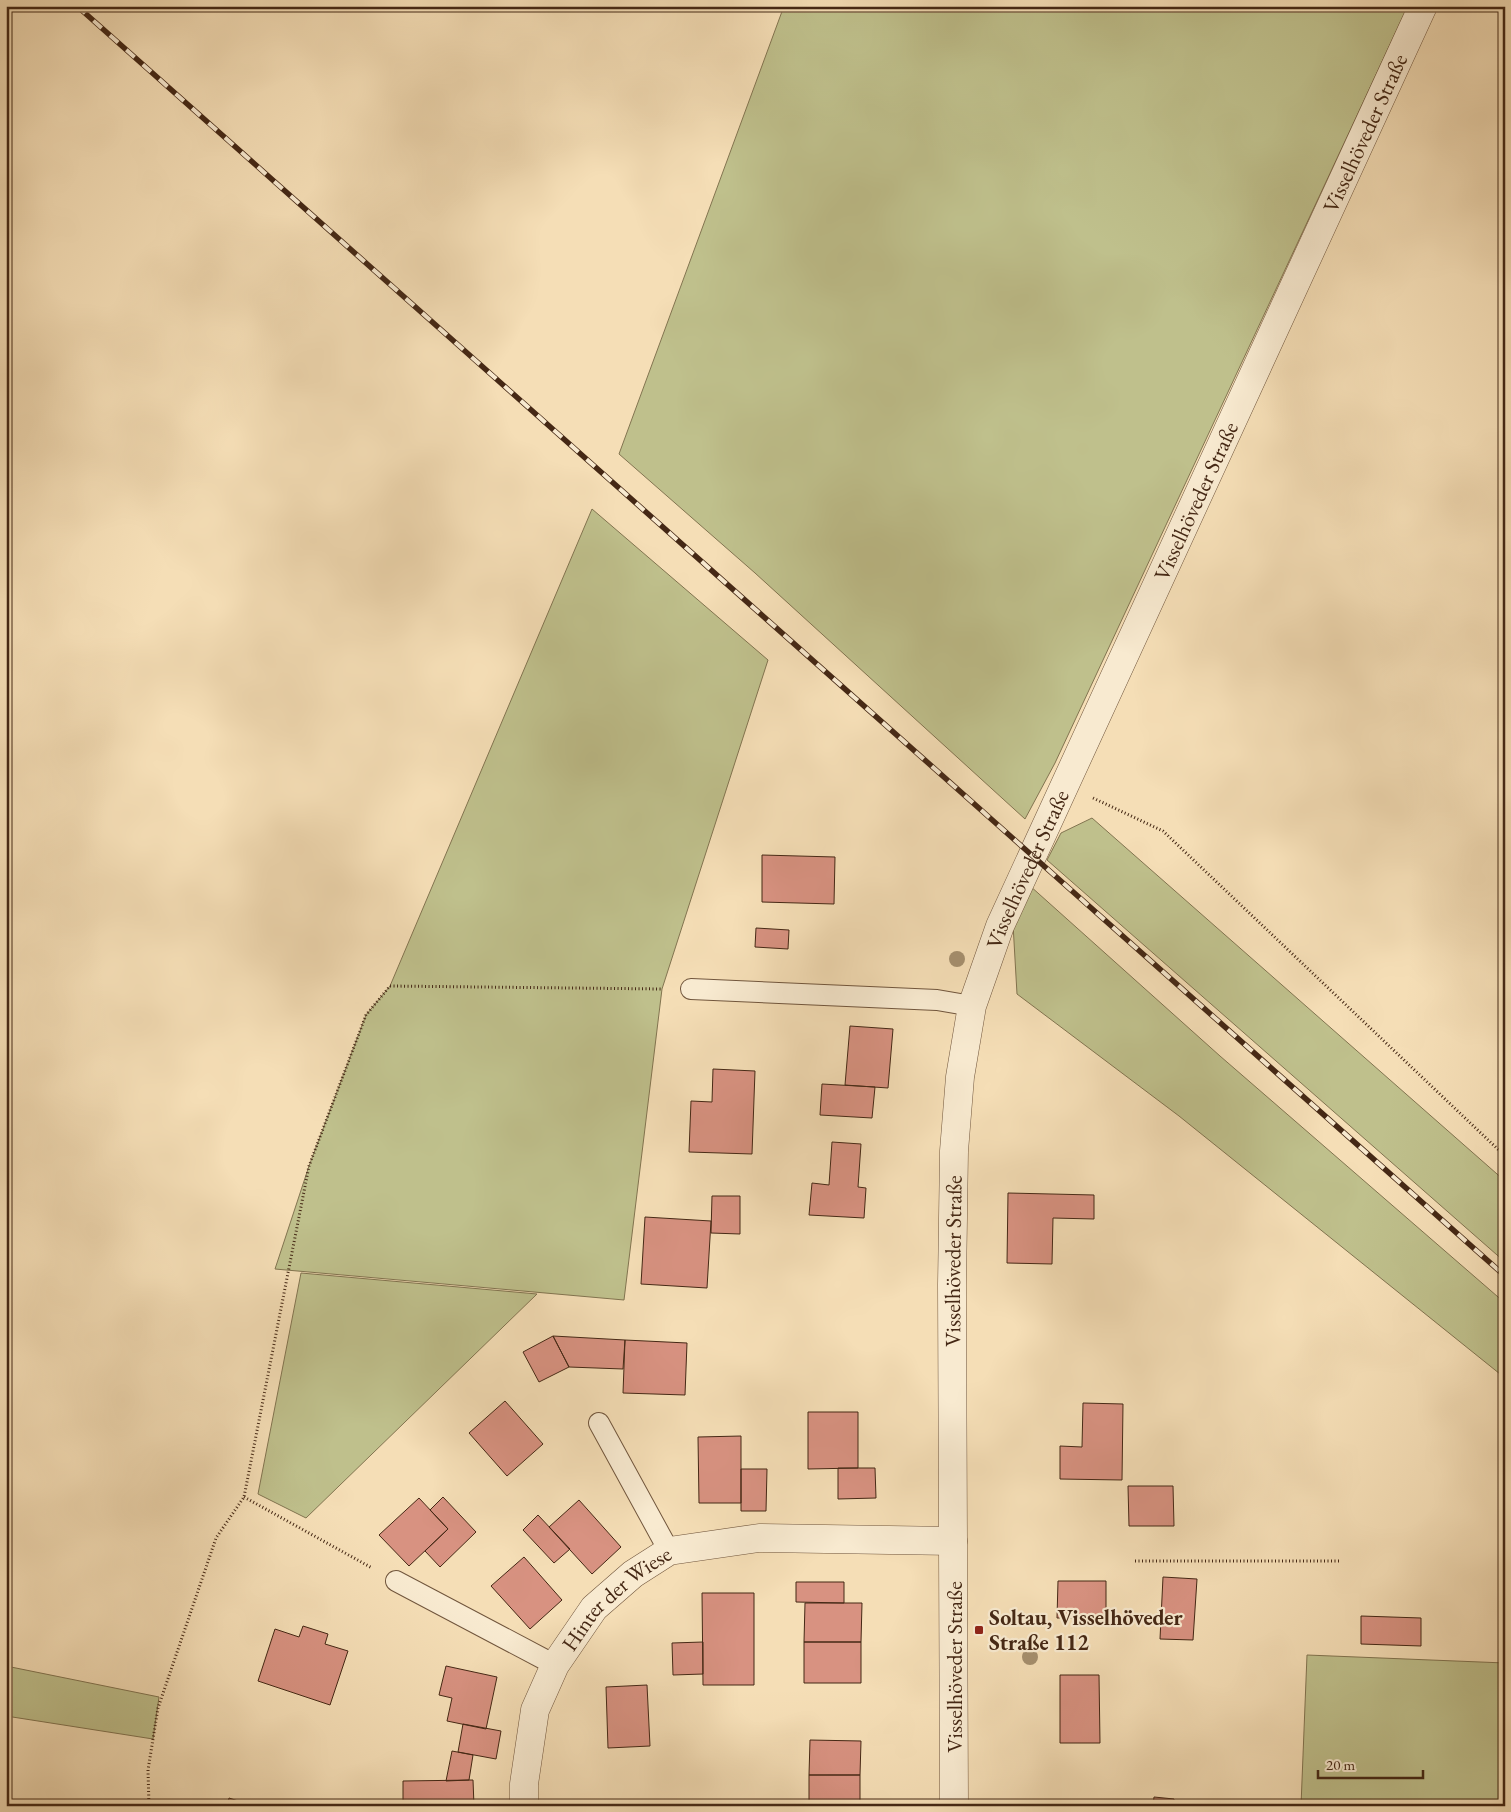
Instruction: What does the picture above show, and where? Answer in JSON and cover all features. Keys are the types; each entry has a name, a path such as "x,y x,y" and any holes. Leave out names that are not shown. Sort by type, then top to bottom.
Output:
{"street":[{"name":"Visselhöveder Straße","path":"954,1806 952,1285 954,1152 960,1077 972,1006 1000,926 1423,6"},
{"name":"Hinter der Wiese","path":"524,1806 524,1784 535,1710 555,1665 594,1608 633,1574 669,1551 759,1538 953,1541"}],"lane":[{"path":"691,989 937,1000 972,1006"},
{"path":"599,1423 669,1551"},
{"path":"396,1581 555,1665"}],"path":[{"path":"1064,785 1163,831 1505,1156"},
{"path":"149,1806 148,1770 158,1708 216,1538 244,1497 308,1166 366,1015 390,986 691,989"},
{"path":"244,1497 396,1581"},
{"path":"1135,1561 1340,1561"}],"green space":[{"path":"784,6 1408,6 1055,763 1025,819 755,573 619,454"},
{"path":"592,509 768,660 662,989 624,1300 275,1269 309,1166 366,1015 390,986"},
{"path":"1092,818 1505,1181 1505,1262 1047,860 1061,833"},
{"path":"1029,885 1220,1056 1505,1303 1505,1378 1179,1116 1017,994 1013,924"},
{"path":"301,1273 537,1294 306,1518 258,1494"},
{"path":"1307,1655 1505,1663 1505,1806 1301,1806"},
{"path":"6,1666 159,1697 153,1739 6,1716"}],"building":[{"path":"762,855 835,857 834,904 762,902"},
{"path":"756,928 789,930 788,949 755,947"},
{"path":"850,1026 893,1029 888,1088 845,1085"},
{"path":"713,1069 755,1071 752,1154 689,1152 691,1101 712,1102"},
{"path":"822,1084 875,1087 872,1118 820,1115"},
{"path":"832,1142 861,1144 858,1187 866,1188 864,1218 809,1215 812,1183 829,1185"},
{"path":"1008,1193 1094,1195 1094,1219 1053,1218 1052,1264 1007,1263"},
{"path":"712,1196 740,1196 740,1234 711,1233"},
{"path":"645,1217 711,1221 707,1288 641,1284"},
{"path":"553,1336 569,1367 539,1382 523,1352"},
{"path":"553,1336 625,1340 623,1369 569,1367"},
{"path":"625,1340 687,1343 685,1395 623,1393"},
{"path":"505,1401 543,1444 507,1476 469,1433"},
{"path":"1083,1403 1123,1404 1122,1480 1060,1479 1060,1446 1082,1447"},
{"path":"808,1412 858,1412 858,1468 808,1469"},
{"path":"741,1436 741,1503 699,1503 698,1437"},
{"path":"838,1468 875,1468 876,1498 838,1499"},
{"path":"741,1469 767,1469 766,1511 741,1511"},
{"path":"1128,1486 1173,1486 1174,1526 1129,1526"},
{"path":"443,1497 476,1532 440,1567 425,1551 448,1529 430,1510"},
{"path":"419,1498 448,1529 409,1566 379,1535"},
{"path":"579,1500 621,1547 592,1574 549,1527"},
{"path":"538,1515 570,1549 554,1563 523,1530"},
{"path":"524,1557 562,1600 530,1629 491,1586"},
{"path":"1163,1577 1197,1579 1193,1640 1160,1639"},
{"path":"1058,1581 1106,1581 1106,1618 1057,1618"},
{"path":"796,1582 844,1582 844,1603 796,1602"},
{"path":"702,1593 754,1593 754,1685 703,1685"},
{"path":"805,1603 862,1603 861,1642 804,1642"},
{"path":"1361,1616 1421,1618 1421,1646 1361,1644"},
{"path":"303,1626 328,1634 325,1644 348,1651 330,1705 258,1681 275,1629 299,1637"},
{"path":"703,1642 703,1674 673,1675 672,1643"},
{"path":"804,1642 861,1642 861,1683 804,1683"},
{"path":"446,1666 497,1677 486,1729 447,1721 452,1698 439,1695"},
{"path":"1060,1675 1099,1675 1100,1743 1060,1743"},
{"path":"647,1685 650,1746 608,1748 606,1687"},
{"path":"463,1724 501,1731 496,1759 458,1752"},
{"path":"810,1740 861,1741 860,1775 809,1775"},
{"path":"452,1751 473,1755 469,1780 446,1781"},
{"path":"809,1775 860,1775 860,1806 809,1806"},
{"path":"473,1780 474,1806 379,1806 379,1803 403,1803 403,1781"},
{"path":"1154,1797 1174,1799 1174,1806 1153,1806"},
{"path":"229,1798 254,1806 227,1806"}],"railway":[{"path":"77,6 1505,1276"}],"place":[{"name":"Soltau, Visselhöveder Straße 112","path":"979,1630"}]}
